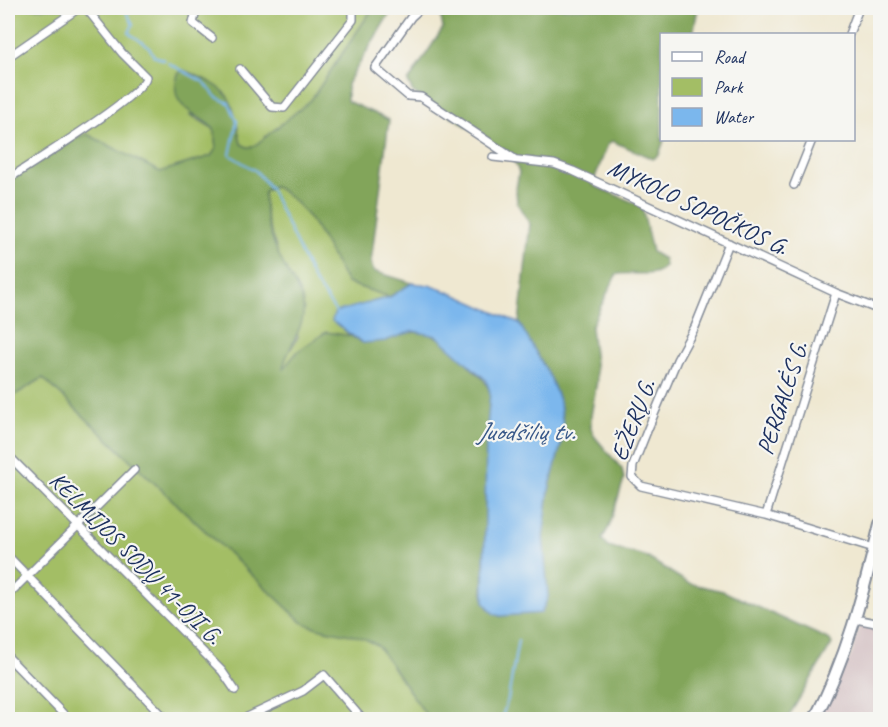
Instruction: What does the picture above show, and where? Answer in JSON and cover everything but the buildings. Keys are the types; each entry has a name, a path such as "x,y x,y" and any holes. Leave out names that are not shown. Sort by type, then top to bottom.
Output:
{"main road":[{"path":"814,720 843,660 880,524"}],"street":[{"path":"8,57 79,8"},
{"path":"8,179 126,102 145,83 146,77 122,53 86,8"},
{"path":"209,8 194,9 192,23 212,38"},
{"path":"240,69 272,107 284,108 353,20 353,8"},
{"path":"421,8 411,17 375,68 408,96 421,98 515,160"},
{"path":"849,33 859,8"},
{"path":"794,185 812,141"},
{"name":"MYKOLO SOPOČKOS G.","path":"494,157 554,164 573,171 836,293 880,310"},
{"name":"EŽERŲ G.","path":"729,243 631,473 633,480 641,486 766,515 874,548"},
{"name":"PERGALĖS G.","path":"766,515 836,293"},
{"name":"KELMIJOS SODŲ 41-OJI G.","path":"8,455 222,671 235,690"},
{"path":"8,595 134,470"},
{"path":"8,556 164,717"},
{"path":"856,619 880,624"},
{"path":"8,657 69,720"},
{"path":"241,720 303,691 324,675 363,720"},
{"path":"266,710 271,720"}],"shaded area":[{"path":"859,626 880,629 880,719 816,720 852,653"}],"green space":[{"path":"12,8 373,8 311,100 253,147 241,144 238,129 189,114 214,129 216,149 211,156 160,172 87,134 72,140 8,182 8,11"},
{"path":"373,8 393,8 347,84 347,101 389,120 371,262 373,271 412,283 390,297 347,283 317,229 298,205 274,186 264,192 270,233 282,262 301,296 304,308 300,327 283,369 298,351 326,332 351,336 363,343 394,335 420,332 444,340 483,379 490,392 483,594 488,608 500,616 545,565 543,537 549,489 564,433 560,403 550,377 519,323 530,224 517,203 516,189 519,172 511,154 413,92 408,82 443,28 439,8 698,8 693,33 660,33 660,141 664,141 659,155 653,159 612,141 608,144 592,185 642,206 652,252 664,259 665,266 655,273 616,275 591,327 597,381 591,428 595,437 622,469 624,479 609,527 602,539 608,547 645,556 688,583 723,591 830,640 832,644 787,719 429,719 378,646 359,637 321,629 302,622 43,378 8,399 8,182 72,140 87,134 160,172 211,156 216,149 214,129 185,108 176,95 178,74 183,70 212,83 227,96 235,114 241,144 247,147 253,147 311,100"},
{"path":"274,186 287,194 308,216 347,283 390,297 372,302 333,321 351,336 326,332 298,351 283,370 284,360 298,337 266,210 264,192"},
{"path":"43,378 302,622 351,633 378,646 429,719 8,719 8,399"}],"water":[{"name":"Juodšilių tv.","path":"412,283 429,285 454,294 519,323 550,377 560,403 564,433 549,489 543,537 548,597 541,613 500,616 494,614 484,602 486,442 490,392 486,380 437,336 413,331 385,341 363,343 332,321 335,312 390,297"}],"waterway":[{"path":"124,8 133,24 129,33 149,47 154,56 164,60"},
{"path":"168,63 204,82 216,97 229,103 237,121 230,155 256,171 270,188 314,281 336,312"},
{"path":"501,720 508,699 518,640"}]}
